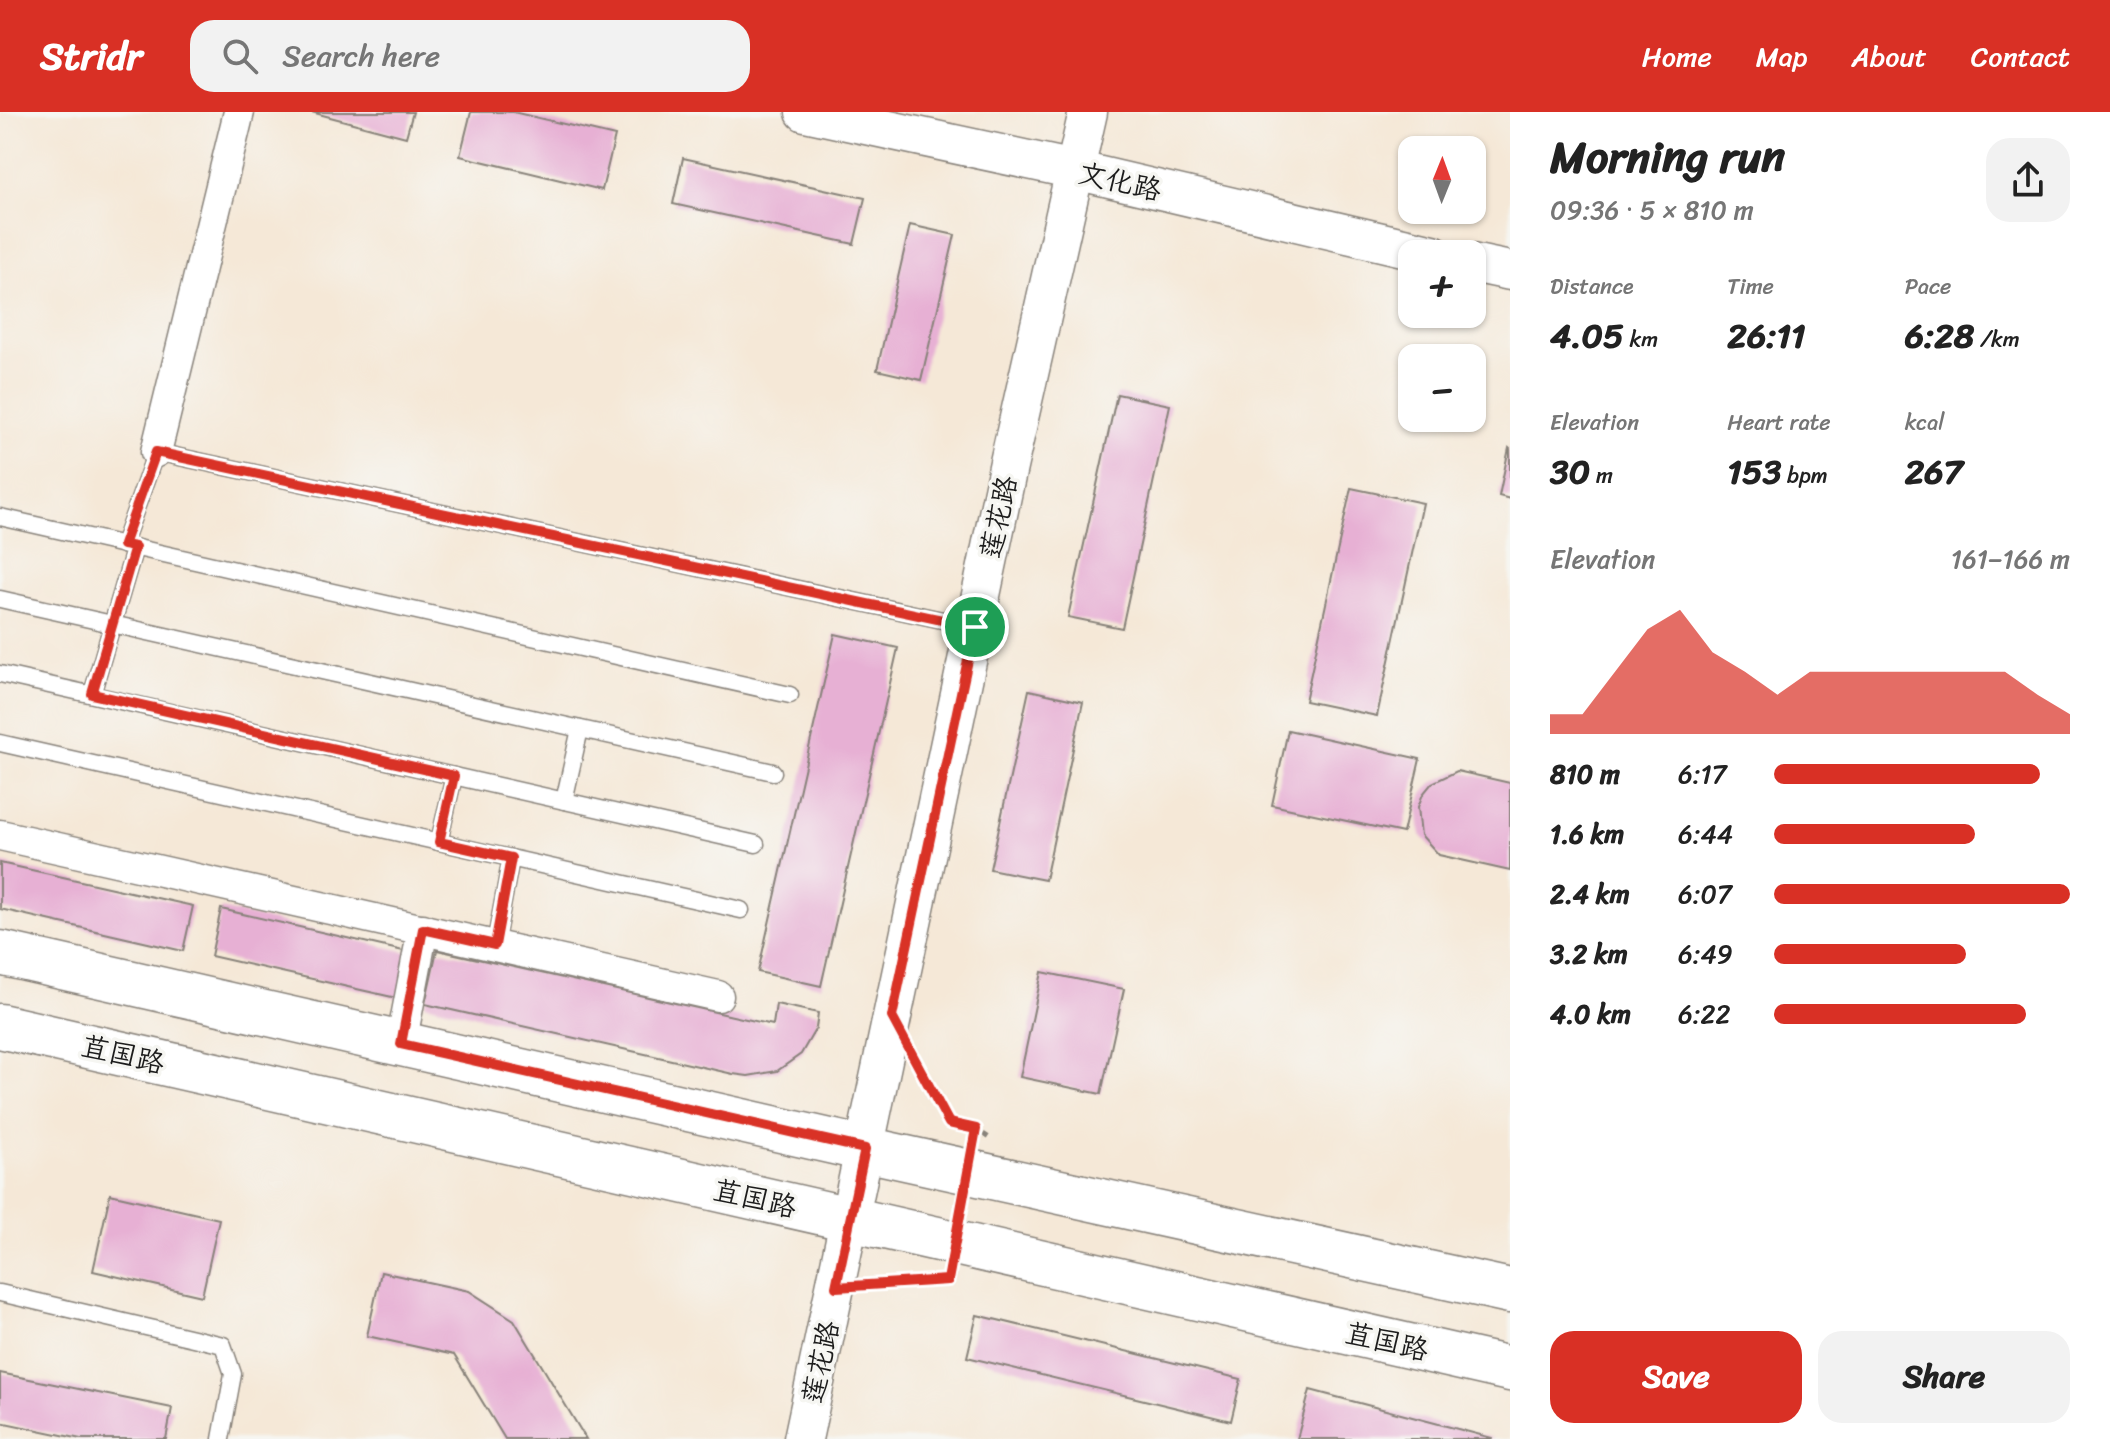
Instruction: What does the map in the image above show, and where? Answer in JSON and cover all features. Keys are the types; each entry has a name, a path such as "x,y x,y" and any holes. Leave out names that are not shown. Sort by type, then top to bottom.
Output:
{"main road":[{"path":"0,953 1510,1291"},
{"name":"苴国路","path":"0,1026 1510,1369"}],"street":[{"path":"156,452 239,112"},
{"name":"文化路","path":"805,112 1075,170 1398,246"},
{"name":"莲花路","path":"803,1439 1088,112"},
{"path":"1486,266 1510,271"},
{"path":"0,835 718,996"},
{"path":"401,1044 423,929"}],"lane":[{"path":"92,694 156,452 975,627"},
{"path":"0,517 790,695"},
{"path":"0,599 773,772"},
{"path":"0,674 756,844"},
{"path":"564,801 580,729"},
{"path":"0,743 741,910"},
{"path":"439,842 454,776"},
{"path":"495,945 511,858"},
{"path":"0,1293 223,1345 233,1374 221,1439"}],"path":[{"path":"836,1287 948,1280 976,1129 949,1123 892,1017"}],"building":[{"path":"311,112 413,112 406,137"},
{"path":"471,112 513,112 615,136 602,190 460,156"},
{"path":"683,158 865,198 854,244 673,204"},
{"path":"910,225 955,235 921,380 877,370"},
{"path":"1117,394 1170,405 1122,628 1068,617"},
{"path":"1510,449 1510,499 1499,496"},
{"path":"1351,488 1423,503 1377,716 1305,701"},
{"path":"835,634 898,648 821,986 758,972"},
{"path":"1029,690 1083,702 1045,880 990,869"},
{"path":"1288,730 1420,759 1403,833 1272,805"},
{"path":"1457,771 1510,783 1510,871 1439,855 1421,835 1418,807 1423,794 1432,783"},
{"path":"0,863 193,906 183,951 0,909"},
{"path":"221,909 412,953 401,999 211,956"},
{"path":"437,950 773,1025 776,1004 818,1013 816,1028 801,1054 777,1071 748,1076 733,1074 425,1004"},
{"path":"1042,972 1124,989 1101,1094 1020,1077"},
{"path":"110,1194 219,1219 202,1296 93,1271"},
{"path":"381,1272 469,1291 514,1320 586,1439 505,1439 454,1355 367,1336"},
{"path":"977,1315 1241,1379 1231,1421 967,1357"},
{"path":"0,1373 172,1408 166,1439 81,1439 0,1422"},
{"path":"1310,1390 1492,1438 1297,1439"}],"route":[{"path":"156,452 975,627 892,1017 949,1123 976,1129 948,1280 836,1287 865,1149 401,1044 423,929 495,945 511,858 439,842 454,776 92,694 135,547 123,545 156,452"}]}
